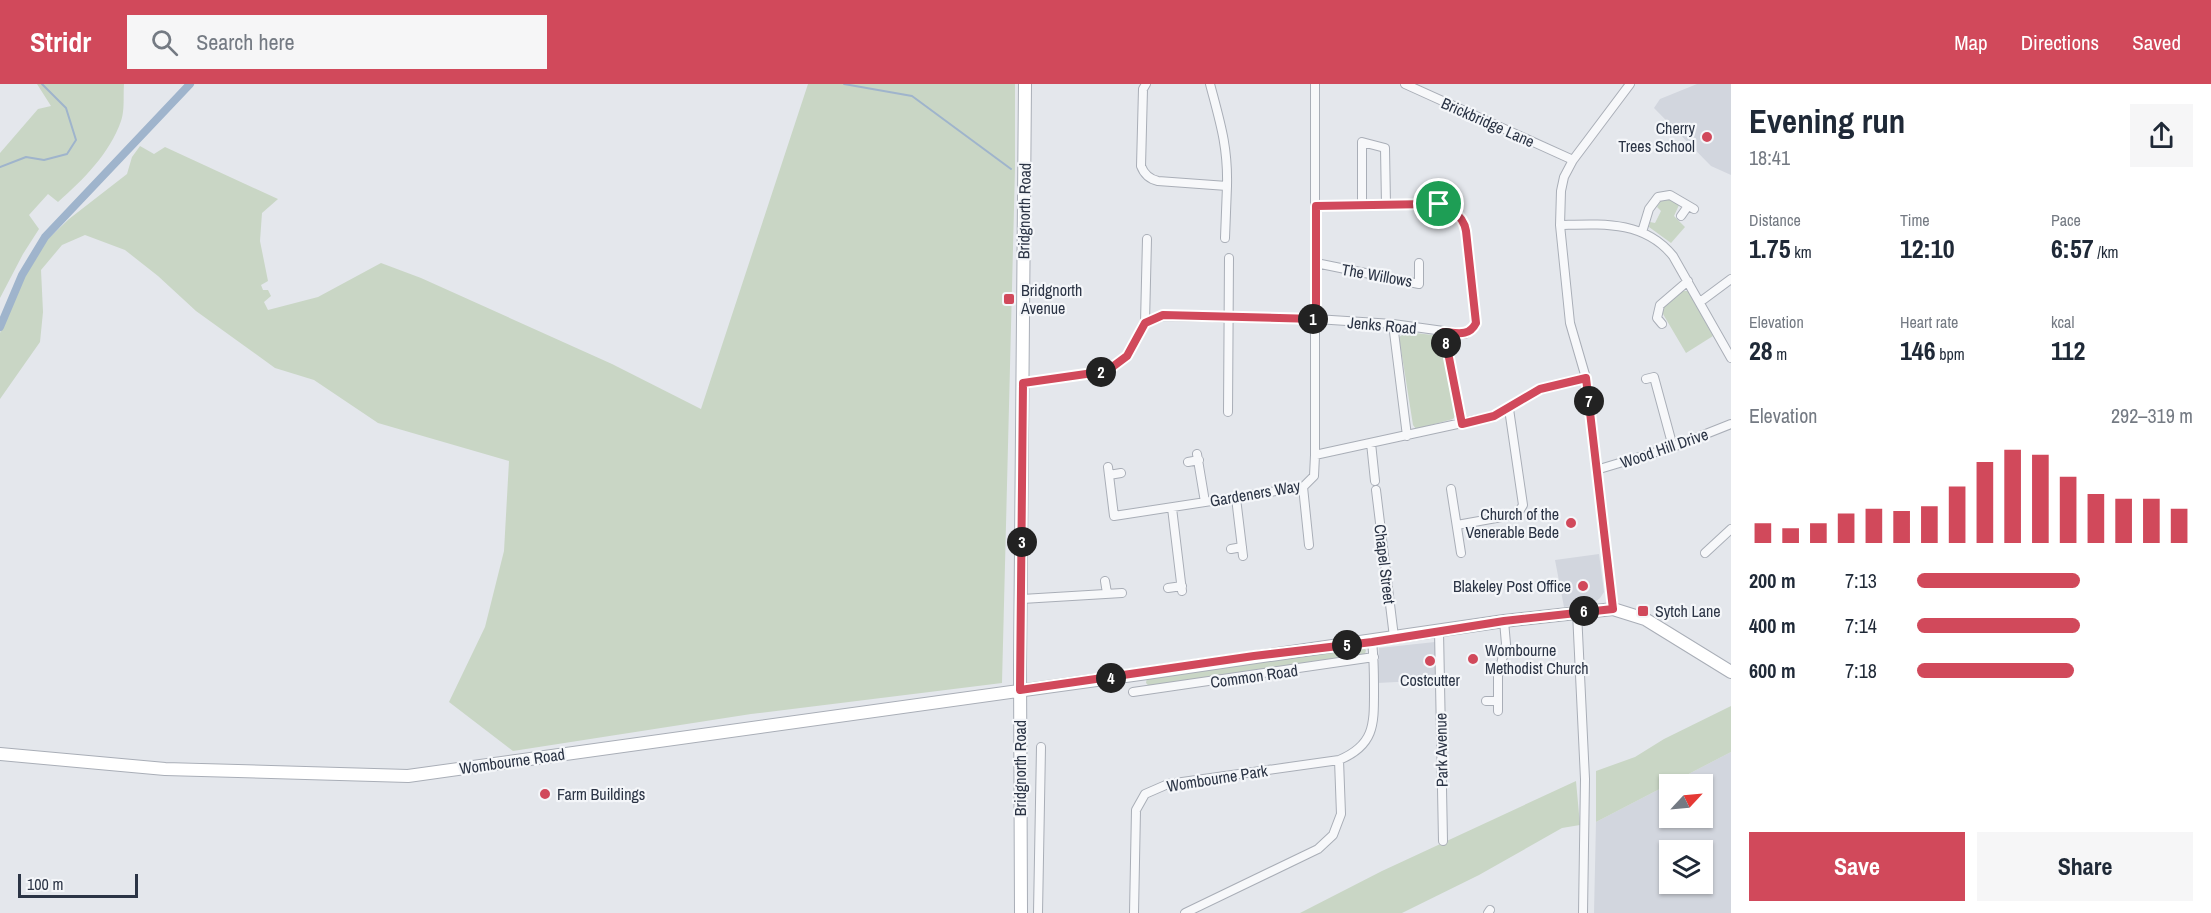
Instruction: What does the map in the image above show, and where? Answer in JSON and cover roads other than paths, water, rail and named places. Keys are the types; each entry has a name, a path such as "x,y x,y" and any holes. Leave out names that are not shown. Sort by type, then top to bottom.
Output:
{"street":[{"name":"Bridgnorth Road","path":"1021,913 1020,690 1025,84"},
{"path":"1146,84 1143,89 1141,166 1143,172 1152,180 1158,181 1227,186"},
{"path":"1210,84 1228,157 1225,238"},
{"name":"Gardeners Way","path":"1121,473 1108,471 1114,516 1303,487 1314,476 1315,84"},
{"name":"Brickbridge Lane","path":"1405,84 1573,160"},
{"path":"1613,609 1586,378 1570,323 1560,225 1561,191 1564,177 1573,160 1630,84"},
{"path":"1362,205 1362,142 1385,148 1386,205"},
{"path":"1642,232 1649,209 1658,197 1670,195 1691,208 1681,216"},
{"name":"Jenks Road","path":"1316,206 1439,204 1458,214 1465,225 1476,323 1473,329 1465,334 1393,324 1316,319"},
{"path":"1214,225 1224,224"},
{"path":"1560,225 1612,224 1654,237 1665,246 1688,281 1731,358"},
{"path":"1023,383 1107,371 1127,356 1145,323 1146,239"},
{"path":"1228,412 1229,258"},
{"name":"The Willows","path":"1316,263 1419,284 1419,263"},
{"path":"1700,302 1731,279"},
{"path":"1662,324 1657,318 1660,305 1688,281"},
{"path":"1145,323 1163,315 1316,319"},
{"path":"1393,324 1407,436"},
{"path":"1444,332 1462,424"},
{"path":"1646,379 1654,377 1673,447"},
{"path":"1315,455 1494,416 1540,389 1586,378"},
{"path":"1457,525 1513,515 1518,513 1523,505 1509,409"},
{"name":"Wood Hill Drive","path":"1596,470 1673,447 1731,424"},
{"name":"Chapel Street","path":"1371,443 1394,638"},
{"path":"1188,462 1198,457 1205,502"},
{"path":"1303,487 1309,545"},
{"path":"1451,489 1461,553"},
{"path":"1231,549 1242,551 1236,498"},
{"path":"1168,588 1182,588 1172,508"},
{"path":"1705,553 1731,529"},
{"path":"1105,581 1107,594"},
{"path":"1022,599 1122,592"},
{"name":"Common Road","path":"1020,690 1254,656 1372,642 1504,621 1613,609 1621,610 1653,624 1731,672"},
{"path":"1577,612 1585,780 1583,913"},
{"path":"1498,711 1498,676 1506,644 1504,621"},
{"name":"Park Avenue","path":"1439,631 1443,837 1453,831"},
{"name":"Wombourne Park","path":"1134,913 1136,810 1145,794 1168,784 1339,760 1357,751 1372,729 1374,657 1372,642"},
{"name":"Common Road","path":"1133,692 1374,657"},
{"path":"1140,674 1143,691"},
{"name":"Wombourne Road","path":"0,754 165,769 408,776 1020,690"},
{"path":"1486,701 1498,701"},
{"path":"1038,913 1041,747"},
{"path":"1185,913 1318,849 1333,835 1341,814 1339,760"},
{"path":"1020,806 1040,807"}],"waterway":[{"path":"0,167 26,157 44,160 67,154 76,140 66,108 42,84"},
{"path":"0,327 22,275 45,237 190,84"},
{"path":"844,84 912,96 1011,169"}],"place":[{"name":"Cherry Trees School","path":"1707,137"},
{"name":"Bridgnorth Avenue","path":"1009,299"},
{"name":"Church of the Venerable Bede","path":"1571,523"},
{"name":"Blakeley Post Office","path":"1583,586"},
{"name":"Sytch Lane","path":"1643,611"},
{"name":"Wombourne Methodist Church","path":"1473,659"},
{"name":"Costcutter","path":"1430,661"},
{"name":"Farm Buildings","path":"545,794"}]}
